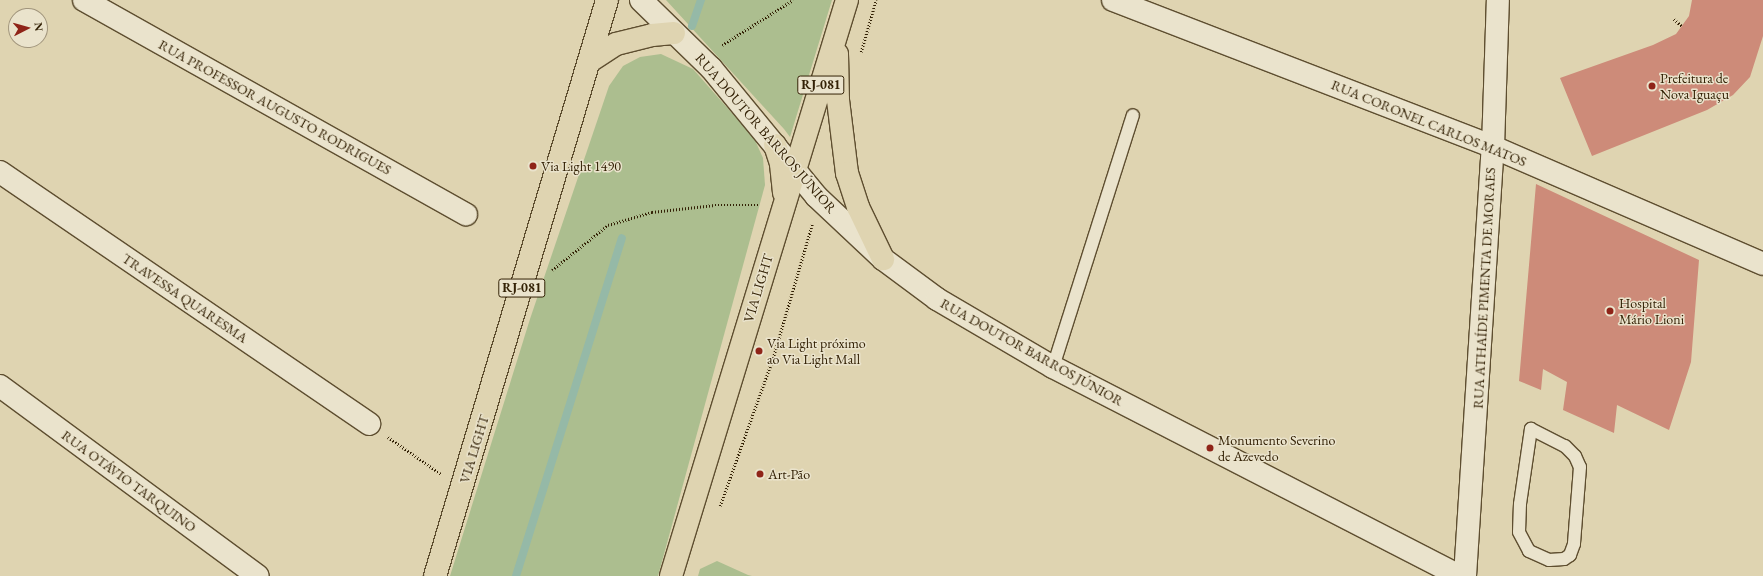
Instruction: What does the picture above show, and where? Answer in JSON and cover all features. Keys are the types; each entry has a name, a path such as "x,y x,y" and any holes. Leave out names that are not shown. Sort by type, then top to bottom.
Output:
{"main road":[{"name":"VIA LIGHT","path":"435,576 607,0"},
{"name":"VIA LIGHT","path":"671,576 846,0"},
{"path":"838,30 838,100 847,173 858,207 883,259"},
{"path":"590,61 621,42 652,35 674,34"},
{"path":"775,145 781,164 784,202"}],"street":[{"name":"RUA PROFESSOR AUGUSTO RODRIGUES","path":"84,0 466,214"},
{"name":"RUA DOUTOR BARROS JÚNIOR","path":"641,0 701,59 775,145 794,170 829,208 883,259 937,299 1053,367 1459,576"},
{"name":"RUA CORONEL CARLOS MATOS","path":"1113,0 1493,147 1763,264"},
{"name":"RUA ATHAÍDE PIMENTA DE MORAES","path":"1465,576 1493,147 1498,0"},
{"name":"TRAVESSA QUARESMA","path":"0,172 369,424"},
{"name":"RUA OTÁVIO TARQUINO","path":"0,386 258,576"}],"lane":[{"path":"1053,367 1133,115"},
{"path":"1531,429 1565,446 1575,456 1580,467 1574,544 1570,555 1564,559 1549,560 1529,551 1520,532 1520,504 1531,429"}],"path":[{"path":"701,59 792,0"},
{"path":"1674,19 1683,27"},
{"path":"547,277 557,265 608,225 652,212 707,206 784,202"},
{"path":"717,513 773,358 809,227 829,208"},
{"path":"369,424 462,488"}],"green space":[{"path":"666,0 832,0 790,137 784,129"},
{"path":"661,54 693,69 754,138 763,158 765,185 658,576 450,576 530,319 609,86 623,66 640,57"},
{"path":"717,561 752,576 698,576 700,569"}],"building":[{"name":"Prefeitura de Nova Iguaçu","path":"1692,0 1763,0 1763,36 1750,77 1733,95 1707,110 1592,156 1560,78 1653,45 1676,34 1689,16"},
{"name":"Hospital Mário Lioni","path":"1536,184 1699,260 1691,362 1669,430 1617,405 1614,433 1563,410 1567,382 1543,369 1541,390 1519,381"}],"waterway":[{"path":"692,26 701,0"},
{"path":"516,576 622,238"}],"place":[{"name":"Prefeitura de Nova Iguaçu","path":"1652,86"},
{"name":"Via Light 1490","path":"533,166"},
{"name":"Hospital Mário Lioni","path":"1610,311"},
{"name":"Via Light próximo ao Via Light Mall","path":"759,351"},
{"name":"Monumento Severino de Azevedo","path":"1210,448"},
{"name":"Art-Pão","path":"760,474"}]}
